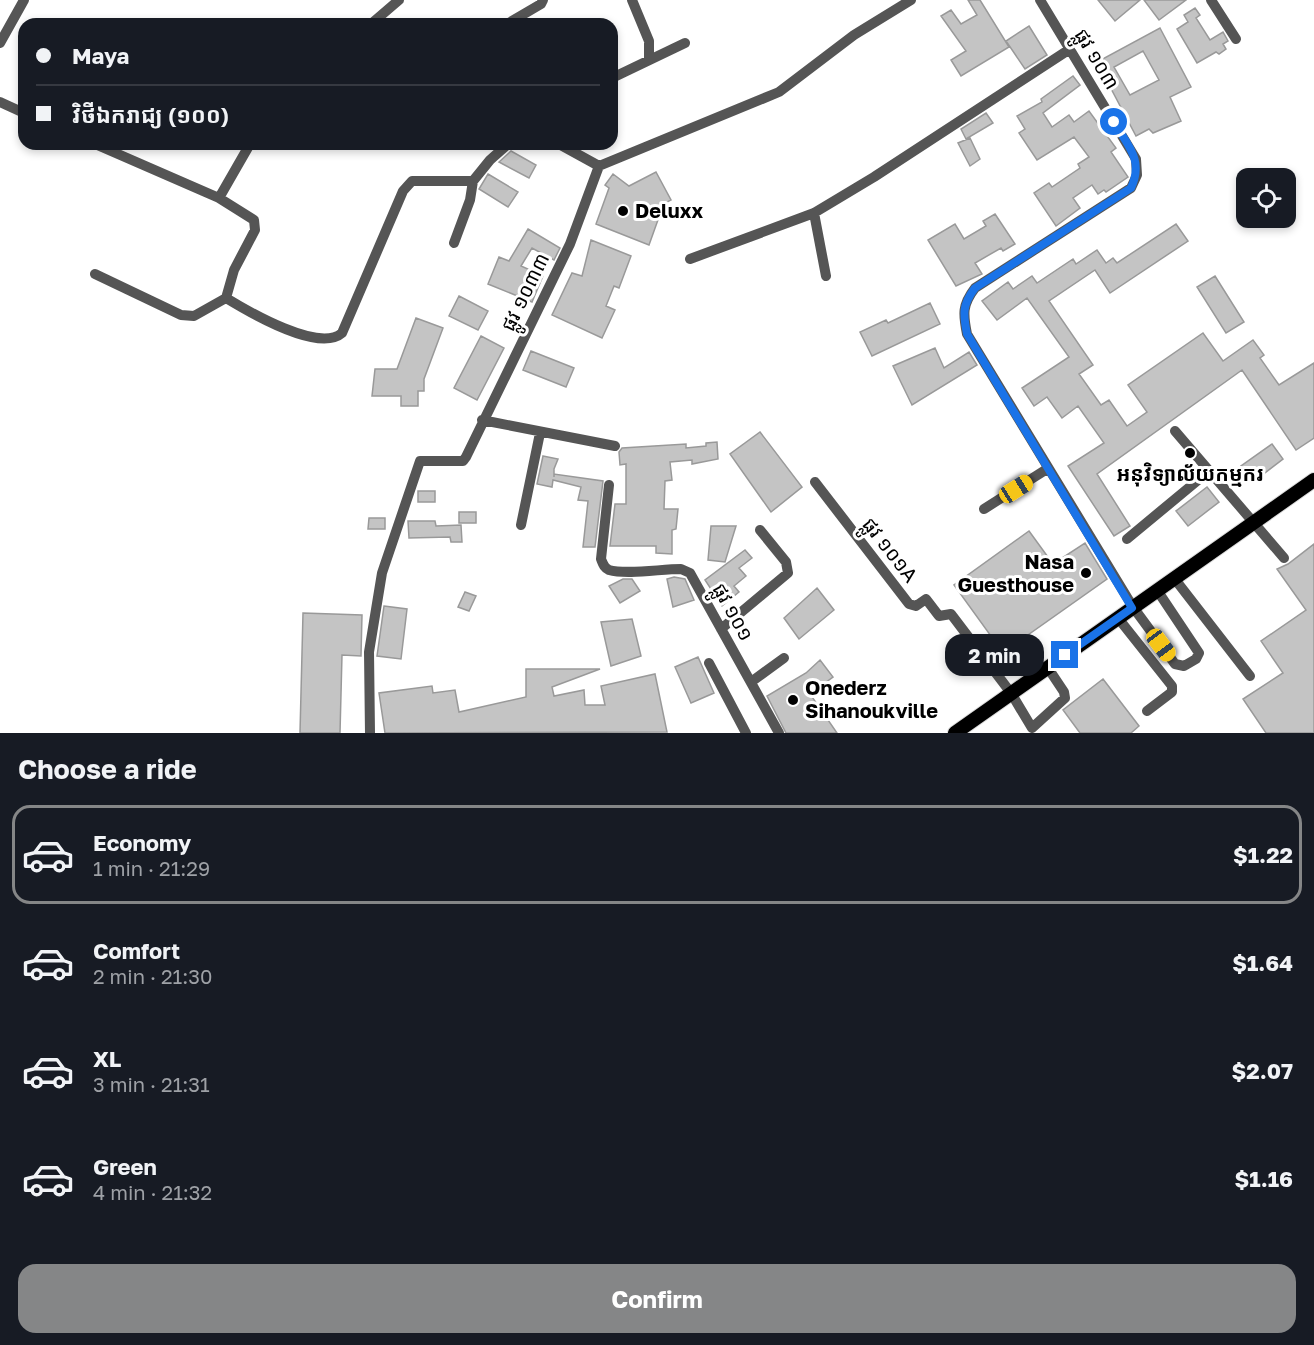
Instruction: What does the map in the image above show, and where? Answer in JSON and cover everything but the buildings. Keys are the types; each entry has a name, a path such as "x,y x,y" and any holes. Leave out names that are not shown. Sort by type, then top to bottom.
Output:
{"main road":[{"path":"955,733 1314,480"}],"street":[{"path":"0,43 24,0"},
{"path":"378,18 399,0"},
{"path":"517,18 541,4 543,0"},
{"path":"632,0 649,41 649,58"},
{"path":"570,150 599,166 779,92 854,35 911,0"},
{"name":"ផ្លូវ ១០៣","path":"1040,0 1136,159 1137,175 1131,188 975,288 966,300 962,312 967,334 1132,608 1175,664 1184,666 1196,659 1199,653 1157,590"},
{"path":"1211,0 1236,39"},
{"path":"618,75 649,58 685,43"},
{"path":"690,259 814,213 874,177 1070,49"},
{"path":"0,102 18,110"},
{"path":"94,274 181,315 194,316 226,298 234,270 255,230 254,220 248,214 219,198 109,150"},
{"path":"219,198 247,150"},
{"path":"454,243 470,200 473,181 501,150"},
{"name":"ផ្លូវ ១០៣៣","path":"370,733 369,652 381,573 420,461 463,461 570,244 599,166"},
{"path":"226,298 254,315 312,338 326,340 336,338 342,333 404,191 412,181 473,181"},
{"path":"814,213 826,276"},
{"path":"483,420 615,446"},
{"path":"1175,431 1284,558"},
{"path":"521,525 540,433"},
{"path":"984,509 1047,469"},
{"path":"1127,539 1209,471"},
{"name":"ផ្លូវ ១០១A","path":"815,482 909,604 916,606 926,599 939,616 951,614 1011,693"},
{"name":"ផ្លូវ ១០១","path":"609,484 601,559 607,569 686,570 779,733"},
{"path":"721,629 788,573 786,562 760,530"},
{"path":"1174,578 1250,676"},
{"path":"1118,618 1172,686 1172,692 1148,711"},
{"path":"751,682 784,658"},
{"path":"709,663 746,733"},
{"path":"1011,693 1028,724 1032,728 1037,726 1065,698 1064,692 1048,668"}],"place":[{"name":"Deluxx","path":"623,211"},
{"name":"អនុវិទ្យាល័យកម្មករ","path":"1190,453"},
{"name":"Nasa Guesthouse","path":"1086,573"},
{"name":"Onederz Sihanoukville","path":"793,700"}],"route":[{"path":"1065,655 1132,608 967,334 962,312 966,300 975,288 1131,188 1137,175 1136,159 1114,122"}]}
